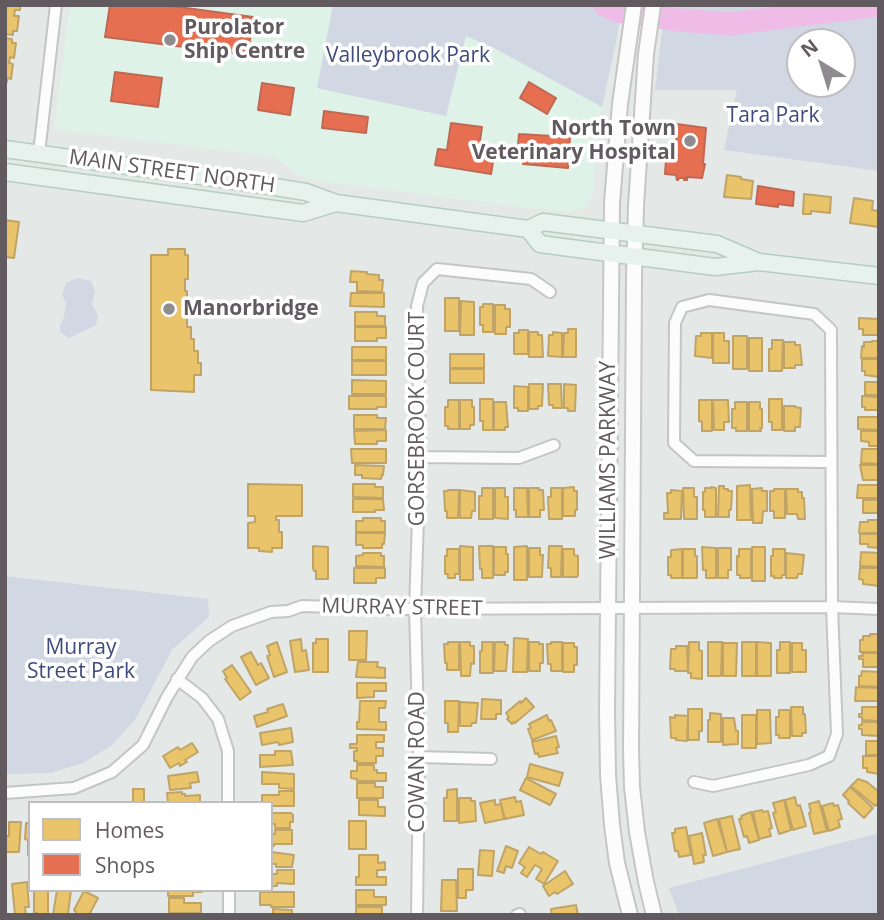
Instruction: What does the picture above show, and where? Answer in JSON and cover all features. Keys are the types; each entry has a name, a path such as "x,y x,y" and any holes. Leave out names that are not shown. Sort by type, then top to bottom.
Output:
{"main road":[{"name":"WILLIAMS PARKWAY","path":"630,915 617,863 610,808 607,711 611,254 618,127 634,5"},
{"name":"WILLIAMS PARKWAY","path":"653,5 646,54 635,233 632,788 639,848 654,915"},
{"name":"MAIN STREET NORTH","path":"5,149 295,190 336,204 527,229 543,222 717,244 760,262"},
{"name":"MAIN STREET NORTH","path":"5,172 303,213 336,204"},
{"name":"MAIN STREET NORTH","path":"527,229 540,244 611,254 715,267 760,262 879,276"}],"street":[{"path":"39,153 56,5"},
{"name":"GORSEBROOK COURT","path":"415,609 421,457 417,306 423,283 437,269 531,279 550,292"},
{"path":"694,782 713,786 809,765 829,756 837,734 832,607 831,330 814,314 709,300 682,307 675,323 674,443 694,461 831,462"},
{"path":"421,457 519,458 554,445"},
{"name":"MURRAY STREET","path":"5,793 74,788 112,772 143,745 177,679 192,657 209,641 232,626 271,612 288,611 302,606 415,609 879,609"},
{"name":"COWAN ROAD","path":"415,609 419,757 417,915"},
{"path":"177,679 202,698 218,719 228,751 228,801"},
{"path":"419,757 491,759"},
{"path":"229,892 229,915"}],"shaded area":[{"path":"70,5 333,5 318,88 466,36 492,47 602,107 593,193 585,207 570,213 312,180 299,175 273,156 54,129"}],"green space":[{"name":"Valleybrook Park","path":"333,5 622,5 602,107 492,47 466,36 446,116 317,88"},
{"name":"Tara Park","path":"665,5 879,5 879,171 724,150 737,90 655,90"},
{"path":"77,278 91,281 95,292 92,304 98,316 96,325 69,338 60,332 66,303 62,295 66,283"},
{"name":"Murray Street Park","path":"5,576 208,599 209,617 172,650 135,720 112,745 83,763 51,773 5,774"},
{"path":"879,833 879,915 679,915 669,888"}],"building: Homes":[{"path":"5,5 20,5 20,10 15,10 14,16 19,16 17,31 13,31 13,35 5,34"},
{"path":"5,38 16,43 14,58 10,57 9,63 13,64 11,79 7,78 7,82 5,81"},
{"path":"727,175 753,181 751,199 724,197"},
{"path":"804,194 831,197 830,213 811,211 811,214 803,214"},
{"path":"854,198 873,201 872,210 879,211 879,227 850,223"},
{"path":"5,220 19,222 14,258 5,257"},
{"name":"Manorbridge","path":"168,249 185,249 185,255 188,255 188,279 185,279 187,327 191,327 194,351 198,351 198,363 201,363 201,375 194,375 194,392 151,390 151,255 168,255"},
{"path":"351,271 379,275 379,280 383,280 382,292 357,291 357,282 350,282"},
{"path":"351,293 384,293 384,307 350,306"},
{"path":"445,298 459,298 459,331 445,331"},
{"path":"461,301 474,302 474,335 460,335"},
{"path":"483,304 493,304 493,332 483,332 483,325 480,325 480,307 483,307"},
{"path":"495,305 505,305 505,309 510,309 510,327 506,327 506,334 495,334"},
{"path":"355,312 377,312 377,316 385,316 385,326 355,326"},
{"path":"859,318 879,319 879,335 863,335 863,329 859,329"},
{"path":"355,327 386,327 386,338 377,338 377,341 355,341"},
{"path":"568,329 576,329 576,357 563,357 564,333 568,333"},
{"path":"519,330 528,330 528,354 514,354 514,333 519,333"},
{"path":"529,332 542,335 543,357 529,357"},
{"path":"553,332 562,333 562,357 548,356 549,335 553,335"},
{"path":"701,333 712,333 712,358 695,356 696,336 701,336"},
{"path":"713,333 724,333 724,341 729,341 729,363 713,363"},
{"path":"733,336 747,336 747,369 733,369"},
{"path":"749,338 762,338 762,371 749,371"},
{"path":"772,340 783,340 782,371 769,371 769,349 772,349"},
{"path":"879,341 879,358 861,358 864,342"},
{"path":"784,342 800,345 802,365 784,368"},
{"path":"352,347 386,347 386,360 352,360"},
{"path":"450,354 484,354 484,368 450,368"},
{"path":"862,359 879,359 879,377 865,375 865,371 862,371"},
{"path":"352,361 386,361 386,375 352,375"},
{"path":"450,369 484,369 484,383 450,383"},
{"path":"352,380 386,381 386,394 352,394"},
{"path":"865,382 879,382 879,395 865,395"},
{"path":"529,384 543,384 542,406 538,406 538,409 529,409"},
{"path":"548,384 561,384 562,408 549,405"},
{"path":"564,384 576,385 575,411 564,408"},
{"path":"514,386 528,387 528,411 514,408"},
{"path":"349,396 386,396 386,407 349,409"},
{"path":"862,396 879,397 879,410 865,410 865,407 862,407"},
{"path":"480,399 493,399 493,430 483,430 483,421 480,421"},
{"path":"769,399 782,399 782,430 772,430 772,422 769,422"},
{"path":"448,400 459,400 459,429 448,429 448,426 445,426 445,407 448,407"},
{"path":"460,400 472,400 474,425 470,425 470,429 460,429"},
{"path":"699,400 712,400 712,431 702,431"},
{"path":"713,400 728,400 729,422 724,422 724,430 714,430"},
{"path":"494,402 506,402 508,427 505,427 505,430 494,430"},
{"path":"735,402 747,402 747,431 736,431 736,428 732,428 732,409 735,409"},
{"path":"749,402 760,402 761,431 749,431"},
{"path":"784,406 801,408 800,427 795,427 795,431 784,431"},
{"path":"354,415 377,415 377,418 386,418 385,429 354,429"},
{"path":"858,417 879,417 879,430 858,429"},
{"path":"386,430 386,441 377,441 377,444 355,444 354,431"},
{"path":"861,431 879,431 879,446 869,446 869,442 861,441"},
{"path":"351,449 386,449 386,463 352,463"},
{"path":"862,449 879,449 879,464 861,463"},
{"path":"355,465 384,466 383,475 381,479 362,478 362,475 355,475"},
{"path":"860,465 879,465 879,480 863,480"},
{"path":"248,484 302,485 302,516 276,516 276,520 279,520 279,532 282,532 282,548 272,548 272,552 248,548 248,523 255,522 255,516 248,516"},
{"path":"353,484 375,484 375,487 383,487 383,498 353,497"},
{"path":"750,485 751,520 737,520 737,486"},
{"path":"858,485 879,485 879,498 857,498"},
{"path":"719,486 732,491 729,517 718,517"},
{"path":"574,487 574,491 577,491 575,516 563,516 563,488"},
{"path":"482,488 493,488 493,519 479,519 479,496 482,496"},
{"path":"495,488 505,488 505,497 508,497 508,519 495,518"},
{"path":"514,488 527,488 528,517 516,517"},
{"path":"529,488 543,490 544,510 540,510 540,517 529,517"},
{"path":"551,488 562,488 562,519 549,519 548,497 551,497"},
{"path":"683,488 694,488 694,497 697,497 697,519 684,519"},
{"path":"705,488 716,488 716,517 705,517 703,492"},
{"path":"762,488 762,491 767,491 767,511 763,511 762,523 753,523 752,489"},
{"path":"785,489 785,518 774,518 774,511 770,511 770,491"},
{"path":"786,489 798,489 798,492 802,492 805,519 798,519 797,514 787,514"},
{"path":"459,490 458,518 447,518 444,491"},
{"path":"460,490 475,492 475,511 472,511 471,518 460,518"},
{"path":"671,490 682,491 681,519 664,519 664,513 668,513 667,493 671,493"},
{"path":"353,499 383,499 384,510 353,512"},
{"path":"863,500 879,500 879,513 863,513"},
{"path":"363,518 381,518 381,521 385,521 385,532 356,532 356,521 363,521"},
{"path":"879,520 879,533 859,533 860,522"},
{"path":"356,533 385,533 384,544 382,548 363,548 363,545 356,545"},
{"path":"860,534 879,534 879,548 860,544"},
{"path":"313,546 328,547 328,579 316,579"},
{"path":"460,546 473,547 473,580 460,580"},
{"path":"479,546 493,546 493,578 482,578"},
{"path":"527,546 527,580 514,580 514,547"},
{"path":"549,546 562,546 561,577 551,577 551,568 548,568"},
{"path":"494,547 506,547 508,572 505,572 505,575 494,575"},
{"path":"702,547 716,548 716,578 706,578"},
{"path":"752,547 765,547 765,581 752,581"},
{"path":"529,548 540,548 540,555 543,555 542,577 529,577"},
{"path":"718,548 731,548 731,570 728,570 728,578 718,578"},
{"path":"447,549 459,549 459,574 455,574 455,578 448,578 448,574 445,574"},
{"path":"563,549 574,549 574,555 578,556 577,577 563,577"},
{"path":"682,549 682,578 671,578 671,575 668,575 668,557 671,557 671,550"},
{"path":"683,549 695,549 697,578 683,578"},
{"path":"739,549 751,549 751,578 740,578 740,575 737,575"},
{"path":"773,549 785,549 785,575 782,575 782,578 771,576"},
{"path":"861,552 879,553 879,567 860,566"},
{"path":"363,553 381,553 381,556 384,556 384,567 356,566 356,556"},
{"path":"786,553 804,555 802,574 798,574 797,578 786,578"},
{"path":"354,568 385,568 385,578 376,578 376,583 354,583"},
{"path":"860,568 879,568 879,586 863,584 863,580 859,579"},
{"path":"349,631 367,631 366,660 349,660"},
{"path":"870,634 879,634 879,652 860,652 860,640"},
{"path":"514,638 528,639 527,672 513,672"},
{"path":"301,639 309,670 295,672 290,641"},
{"path":"316,639 328,639 328,672 313,672 313,643 316,643"},
{"path":"277,642 287,672 274,677 267,656 270,655 267,646"},
{"path":"459,642 459,670 447,670 444,644"},
{"path":"460,642 470,642 470,646 474,646 474,664 471,663 470,676 461,676"},
{"path":"482,642 493,642 493,673 480,673"},
{"path":"495,642 505,642 505,645 508,645 506,671 494,671"},
{"path":"529,642 543,644 540,671 529,671"},
{"path":"562,642 562,671 551,671 551,664 548,664 547,644"},
{"path":"689,642 699,642 699,650 702,651 702,679 691,678 691,673 688,673"},
{"path":"708,642 722,642 721,676 708,676"},
{"path":"742,642 756,642 756,676 742,676"},
{"path":"757,642 771,643 771,676 757,676"},
{"path":"780,642 790,642 790,673 777,673 777,650 780,650"},
{"path":"563,643 574,643 574,647 577,647 577,665 574,665 574,672 563,672"},
{"path":"723,643 737,643 736,676 723,676"},
{"path":"792,643 802,643 802,650 806,650 806,672 792,672"},
{"path":"676,646 687,646 688,671 670,669 671,649 676,649"},
{"path":"251,652 269,678 256,685 241,657"},
{"path":"862,653 879,653 879,667 863,667 863,659 859,659 859,656 863,656"},
{"path":"358,662 378,662 377,667 385,668 385,678 356,677"},
{"path":"232,665 251,692 240,700 225,679 227,678 223,671"},
{"path":"862,671 879,672 879,687 859,686"},
{"path":"357,683 386,683 386,691 374,691 374,697 357,698"},
{"path":"856,687 879,688 879,701 855,701"},
{"path":"526,698 534,707 512,724 506,713"},
{"path":"482,699 501,700 501,714 496,714 496,719 481,719"},
{"path":"360,701 386,701 385,708 379,708 379,722 386,722 386,730 357,729"},
{"path":"445,701 459,701 458,732 448,732 448,723 445,723"},
{"path":"460,702 478,703 476,723 471,726 460,726"},
{"path":"283,704 287,716 257,727 254,716"},
{"path":"791,707 803,707 806,733 802,733 802,736 792,736"},
{"path":"862,707 879,707 879,721 862,720 859,714 862,714"},
{"path":"688,709 702,709 702,731 699,731 699,740 688,740"},
{"path":"757,710 770,710 771,743 757,744"},
{"path":"779,710 790,710 790,738 779,738 779,735 776,735 776,717 779,717"},
{"path":"710,713 721,714 721,742 708,742"},
{"path":"547,715 556,731 532,740 529,724"},
{"path":"675,715 688,716 687,741 671,738 670,717 675,718"},
{"path":"742,715 756,715 756,748 742,748"},
{"path":"723,718 734,718 738,744 723,745"},
{"path":"862,722 879,722 879,736 862,735 859,725 862,725"},
{"path":"291,728 293,742 262,745 260,733"},
{"path":"357,735 384,735 384,742 376,742 376,748 383,748 383,756 376,756 376,763 354,761 354,751 357,751 357,748 350,748 350,744 357,744"},
{"path":"556,736 558,753 539,757 538,753 535,754 532,742"},
{"path":"866,741 879,741 879,755 866,755"},
{"path":"192,743 198,752 180,766 179,763 170,768 163,756"},
{"path":"275,751 291,751 293,765 260,767 260,755 275,755"},
{"path":"863,756 879,756 879,774 867,772 867,768 863,768"},
{"path":"530,764 563,773 559,786 527,777"},
{"path":"357,765 374,765 377,773 386,773 386,781 357,781 351,778 351,771 357,771"},
{"path":"197,772 199,782 190,783 191,788 170,790 168,776"},
{"path":"262,772 294,774 294,789 279,788 279,784 262,784"},
{"path":"526,778 556,794 550,805 520,790"},
{"path":"858,779 867,782 879,792 879,802 875,806 851,786"},
{"path":"357,783 375,783 375,787 383,787 383,798 357,798"},
{"path":"850,787 873,808 864,818 843,795"},
{"path":"133,789 144,789 144,801 133,801"},
{"path":"457,789 457,821 444,821 444,798 447,798 447,790"},
{"path":"279,791 294,791 294,806 273,806 273,801 262,801 262,795 279,795"},
{"path":"167,793 200,795 200,801 168,801"},
{"path":"515,797 516,802 521,801 524,815 505,819 500,800"},
{"path":"795,797 806,826 793,830 785,800"},
{"path":"459,798 471,798 471,801 475,801 476,821 459,823"},
{"path":"359,800 378,800 378,807 385,807 385,816 359,815"},
{"path":"495,800 495,805 501,804 504,819 485,823 480,803"},
{"path":"784,800 791,830 779,834 773,803"},
{"path":"819,801 827,831 814,834 809,804"},
{"path":"833,803 834,806 838,805 842,819 838,820 840,827 829,831 822,806"},
{"path":"768,811 772,828 769,829 771,836 759,839 753,812"},
{"path":"751,812 759,840 749,843 747,836 744,837 739,819"},
{"path":"273,813 293,815 290,828 275,828"},
{"path":"732,816 740,849 727,852 719,819"},
{"path":"717,819 727,852 713,856 704,823"},
{"path":"349,821 366,821 366,849 349,849"},
{"path":"9,822 21,822 19,852 6,852"},
{"path":"26,823 28,823 28,840 25,839"},
{"path":"686,827 691,855 679,857 678,851 675,851 672,833 675,833 675,829"},
{"path":"275,830 292,830 292,844 273,846"},
{"path":"702,833 706,855 703,855 704,862 694,864 689,836"},
{"path":"506,846 518,851 512,868 506,866 504,873 497,871"},
{"path":"529,847 558,861 544,884 536,879 542,869 535,865 527,877 521,873 525,867 519,863"},
{"path":"480,850 494,851 492,876 478,875"},
{"path":"273,852 294,855 292,867 276,867 276,864 273,864"},
{"path":"359,855 378,855 378,863 385,862 385,870 377,870 377,877 386,877 386,885 356,885 356,877 359,877"},
{"path":"458,869 473,869 473,890 466,890 466,898 458,898"},
{"path":"277,870 294,870 294,884 277,883 277,886 273,886 273,874 277,874"},
{"path":"565,871 573,884 549,896 543,886"},
{"path":"442,880 456,880 457,911 441,911"},
{"path":"27,882 29,907 25,907 26,915 15,915 12,884"},
{"path":"356,890 374,890 374,897 386,897 386,905 356,905"},
{"path":"34,892 48,892 48,915 34,913"},
{"path":"57,892 71,892 68,914 53,915"},
{"path":"83,892 98,898 89,915 75,915 74,910"},
{"path":"168,892 193,892 193,896 168,896"},
{"path":"260,892 294,892 294,907 260,905"},
{"path":"169,898 184,898 184,903 201,903 201,913 169,913"},
{"path":"576,905 578,915 552,915 551,909"},
{"path":"356,907 382,907 382,915 356,915"},
{"path":"273,909 292,910 292,915 261,915 273,914"}],"building: Shops":[{"path":"110,5 164,5 253,17 248,55 105,37"},
{"path":"115,72 162,78 158,107 111,101"},
{"path":"529,82 556,98 547,114 520,98"},
{"path":"262,83 294,88 290,115 258,110"},
{"path":"324,111 368,117 366,133 322,128"},
{"path":"451,123 482,127 478,154 494,156 491,174 435,165 438,149 447,150"},
{"name":"North Town Veterinary Hospital","path":"677,124 706,128 702,178 687,177 687,180 677,180 676,175 665,174 666,160 677,161"},
{"path":"519,134 570,137 568,168 523,164 524,159 517,158"},
{"path":"758,186 794,192 793,206 756,204"}],"waterway":[{"path":"605,5 618,11 730,24 878,5"}],"place":[{"name":"Purolator Ship Centre","path":"170,40"},
{"name":"North Town Veterinary Hospital","path":"690,141"},
{"name":"Manorbridge","path":"169,309"}]}
